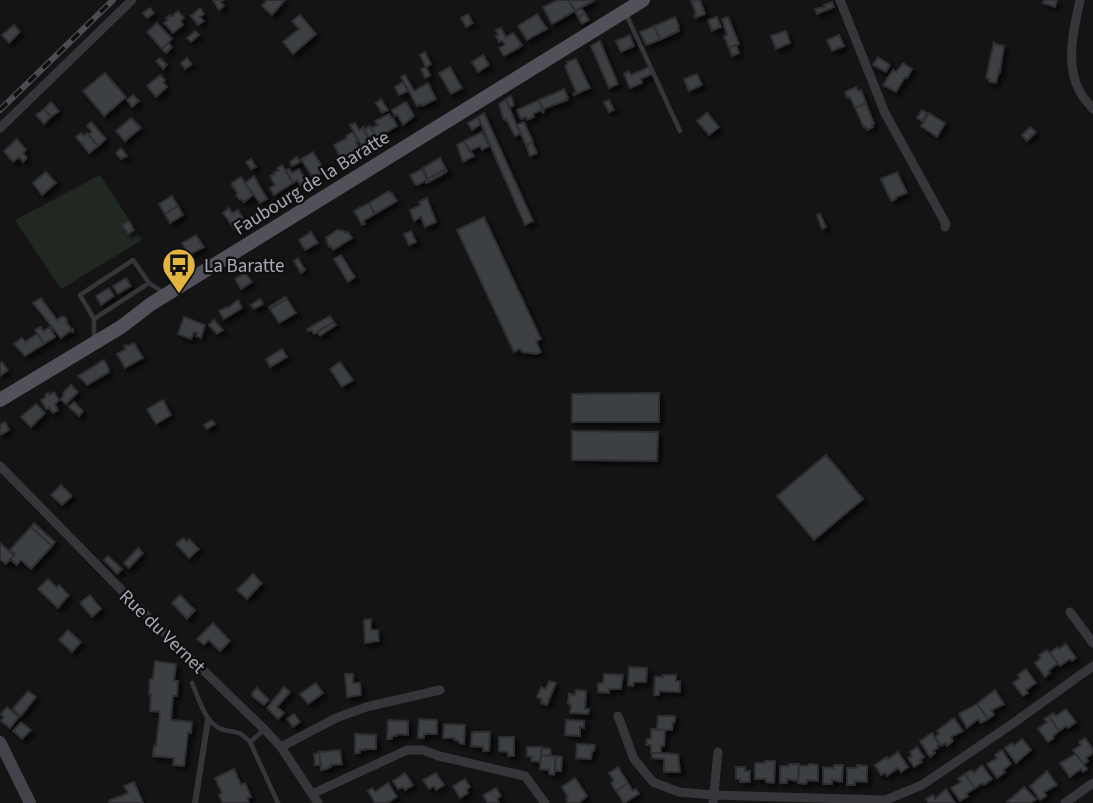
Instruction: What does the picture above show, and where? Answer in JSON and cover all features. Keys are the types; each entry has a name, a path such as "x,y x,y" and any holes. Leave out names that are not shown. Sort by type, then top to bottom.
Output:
{"main road":[{"name":"Faubourg de la Baratte","path":"0,400 643,0"},
{"path":"0,743 30,803"}],"street":[{"path":"0,128 132,0"},
{"path":"840,0 885,113 946,223 945,227"},
{"path":"1080,0 1073,32 1072,70 1079,91 1093,108"},
{"name":"Rue du Vernet","path":"0,466 144,613 265,730 281,747 315,799"},
{"path":"1069,612 1093,643"},
{"path":"618,716 634,759 653,782 679,792 713,799 887,802 922,785 1093,666"},
{"path":"281,747 336,718 366,707 440,690"},
{"path":"195,803 208,720"},
{"path":"315,799 407,750 423,750 525,776 545,803"},
{"path":"713,799 718,752"},
{"path":"1065,803 1093,783"}],"lane":[{"path":"625,11 680,131"},
{"path":"94,343 94,319 79,295 133,260 149,283 166,295"},
{"path":"94,319 149,283"},
{"path":"192,683 208,720 220,728 240,732 250,741 278,803"},
{"path":"250,741 265,730"}],"shaded area":[{"path":"100,175 142,240 61,289 15,220"}],"building":[{"path":"213,0 223,0 221,2 224,6 219,10"},
{"path":"267,0 285,0 272,15 262,6"},
{"path":"558,0 568,0 575,11 552,24 543,7"},
{"path":"568,0 595,0 575,11"},
{"path":"691,0 700,0 705,14 695,18"},
{"path":"1044,0 1057,0 1055,7 1043,3"},
{"path":"832,2 834,7 817,14 815,9"},
{"path":"150,8 154,13 147,18 143,13"},
{"path":"200,8 204,14 200,17 204,21 198,25 191,16"},
{"path":"581,8 585,13 578,17 575,11"},
{"path":"178,11 184,18 181,21 183,25 173,33 164,23 168,20 166,18"},
{"path":"585,13 589,20 582,24 578,17"},
{"path":"468,14 473,23 466,27 461,18"},
{"path":"537,14 547,29 527,40 518,26"},
{"path":"300,15 316,34 293,54 283,42 299,29 292,21"},
{"path":"675,17 679,31 660,40 654,26"},
{"path":"717,17 721,27 712,31 708,20"},
{"path":"728,17 739,44 729,48 722,19"},
{"path":"157,23 172,39 162,49 147,32"},
{"path":"14,25 20,32 9,43 2,35"},
{"path":"654,26 660,40 646,45 640,32"},
{"path":"501,28 506,37 513,33 522,45 504,56 499,48 505,45 502,41 499,42 496,36 496,30"},
{"path":"195,31 199,35 191,42 187,38"},
{"path":"786,31 790,43 776,49 771,36"},
{"path":"630,35 634,46 621,52 616,41"},
{"path":"839,35 844,46 832,51 827,40"},
{"path":"600,41 618,84 609,88 591,46"},
{"path":"994,42 1004,46 996,83 989,82 986,78"},
{"path":"168,43 172,47 166,53 162,49"},
{"path":"736,45 739,53 732,56 729,48"},
{"path":"425,52 431,64 426,67 420,55"},
{"path":"483,55 489,65 478,72 472,62"},
{"path":"878,57 890,65 886,72 873,65"},
{"path":"160,58 167,65 163,69 156,61"},
{"path":"187,58 192,64 185,69 181,63"},
{"path":"576,59 590,88 574,95 576,92 565,66 567,62"},
{"path":"903,63 912,69 896,92 883,85 893,70 896,72"},
{"path":"426,67 430,75 425,78 421,69"},
{"path":"450,67 462,88 451,94 439,73"},
{"path":"649,67 652,74 641,79 642,83 630,88 624,74 629,71 631,75"},
{"path":"105,73 126,97 104,116 83,91"},
{"path":"697,74 702,85 689,91 684,79"},
{"path":"160,75 167,87 156,97 147,86"},
{"path":"405,75 414,91 428,83 436,99 417,106 401,77"},
{"path":"403,82 408,91 399,95 395,87"},
{"path":"856,87 858,91 861,90 866,103 855,108 845,92"},
{"path":"564,89 567,100 543,109 539,100"},
{"path":"133,95 139,101 132,107 127,100"},
{"path":"511,96 514,105 509,108 506,99"},
{"path":"381,99 388,110 382,113 376,103"},
{"path":"506,99 520,134 515,136 506,119 504,120 499,104"},
{"path":"539,100 544,112 541,110 533,114 534,117 521,119 517,110"},
{"path":"609,100 614,110 609,112 604,102"},
{"path":"51,102 59,111 51,117 44,109"},
{"path":"406,102 414,116 403,125 392,110"},
{"path":"866,103 874,124 867,130 855,108"},
{"path":"44,109 51,117 44,124 36,115"},
{"path":"922,110 927,113 922,121 917,118"},
{"path":"484,113 533,221 525,225 478,117"},
{"path":"707,113 719,127 709,135 697,121"},
{"path":"929,113 945,123 937,137 921,126"},
{"path":"389,114 397,126 377,138 371,128 378,125 375,121"},
{"path":"478,117 481,124 472,130 468,123"},
{"path":"131,118 141,128 125,141 116,131"},
{"path":"91,122 106,139 98,146 88,135 92,132 87,126"},
{"path":"524,122 533,142 526,145 517,125"},
{"path":"355,123 359,130 364,127 371,142 362,147 350,125"},
{"path":"370,126 377,138 371,142 364,130"},
{"path":"1030,127 1036,132 1027,141 1022,135"},
{"path":"353,132 360,150 341,160 334,145"},
{"path":"482,132 489,146 482,150 480,146 469,151 464,141"},
{"path":"81,133 84,136 87,133 98,146 89,153 76,137"},
{"path":"17,139 26,150 23,153 27,158 23,162 19,157 13,162 4,151"},
{"path":"464,141 474,156 463,162 457,145"},
{"path":"532,142 537,153 530,156 526,145"},
{"path":"121,148 127,156 121,159 116,153"},
{"path":"313,152 325,171 313,178 301,159"},
{"path":"297,157 300,162 292,166 290,162"},
{"path":"440,158 447,171 428,179 423,168"},
{"path":"251,159 256,167 251,169 246,162"},
{"path":"282,165 293,183 274,195 270,188 275,185 270,176 279,171 277,168"},
{"path":"289,169 292,173 299,169 308,184 302,188 297,180 293,183 286,170"},
{"path":"422,169 428,182 415,184 410,175"},
{"path":"444,170 445,173 429,182 428,179"},
{"path":"46,172 56,183 42,195 33,183"},
{"path":"897,172 907,193 891,201 881,179"},
{"path":"254,176 267,199 260,203 245,183"},
{"path":"241,177 253,195 244,202 236,195 238,193 232,186 232,183"},
{"path":"389,191 397,201 375,214 369,203"},
{"path":"172,196 178,206 165,214 159,204"},
{"path":"427,198 436,222 425,227 421,217 414,221 410,210 421,205 419,202"},
{"path":"369,203 375,214 363,221 365,224 362,225 354,211"},
{"path":"178,206 183,215 170,223 165,214"},
{"path":"229,208 232,213 238,210 246,223 235,230 223,213"},
{"path":"820,214 826,227 822,229 817,215"},
{"path":"484,217 541,339 536,341 541,352 537,354 522,352 520,349 514,352 457,230"},
{"path":"129,221 134,230 128,234 122,225"},
{"path":"337,230 348,232 352,238 333,250 326,238"},
{"path":"411,231 416,242 409,245 404,234"},
{"path":"311,232 318,243 305,250 299,240"},
{"path":"196,235 204,247 189,255 182,243"},
{"path":"341,255 355,277 348,282 334,259"},
{"path":"298,258 305,270 301,273 294,261"},
{"path":"245,273 252,282 241,289 235,279"},
{"path":"126,278 131,286 118,294 113,286"},
{"path":"109,288 114,296 101,305 96,296"},
{"path":"285,297 287,299 270,309 269,307"},
{"path":"41,298 57,320 65,317 73,332 70,331 61,338 33,303"},
{"path":"260,299 263,304 254,309 251,305"},
{"path":"287,299 296,313 279,323 270,309"},
{"path":"238,300 242,308 224,319 219,311"},
{"path":"330,316 334,322 314,334 307,329"},
{"path":"184,317 205,325 201,338 194,332 191,339 178,334"},
{"path":"214,320 223,330 217,334 209,325"},
{"path":"334,322 336,325 320,336 317,332"},
{"path":"41,327 43,331 50,327 55,337 44,344 35,330"},
{"path":"37,334 44,344 25,356 14,344 22,338 25,342"},
{"path":"134,343 143,358 125,368 117,354 126,349 124,346"},
{"path":"282,349 287,357 270,367 266,359"},
{"path":"104,360 109,372 87,385 78,376"},
{"path":"340,362 353,380 342,387 330,369"},
{"path":"0,363 8,370 0,376"},
{"path":"71,385 78,392 66,404 61,399"},
{"path":"54,392 59,400 55,404 58,410 53,413 49,408 46,409 41,400 48,393 49,395"},
{"path":"659,393 659,422 572,422 572,394"},
{"path":"163,400 171,415 156,424 147,409"},
{"path":"74,402 83,411 79,416 69,407"},
{"path":"36,404 45,413 31,427 21,417"},
{"path":"212,420 215,424 207,429 204,425"},
{"path":"5,422 9,430 0,435 0,425"},
{"path":"572,431 658,432 657,461 572,460"},
{"path":"826,455 863,499 814,540 777,496"},
{"path":"61,485 72,496 62,505 51,495"},
{"path":"34,523 55,542 52,546 31,527"},
{"path":"31,527 52,546 31,569 21,560 17,565 10,559 15,554 10,550"},
{"path":"183,538 187,542 189,539 199,549 189,558 176,544"},
{"path":"0,543 14,556 6,564 0,559"},
{"path":"138,548 143,553 129,568 124,563"},
{"path":"108,556 122,569 117,574 104,560"},
{"path":"253,574 262,583 247,599 237,590"},
{"path":"48,579 69,595 58,608 38,589"},
{"path":"90,595 101,609 92,617 80,603"},
{"path":"180,595 195,610 187,619 172,603"},
{"path":"371,619 371,630 378,630 379,641 365,643 364,620"},
{"path":"213,623 230,641 220,651 209,640 204,645 197,639"},
{"path":"68,630 81,642 72,652 59,640"},
{"path":"1066,644 1076,658 1060,666 1050,653"},
{"path":"1047,650 1058,663 1045,677 1035,663 1041,658 1039,655"},
{"path":"155,661 176,664 174,681 178,681 177,696 173,696 171,720 192,722 191,733 188,732 184,766 173,765 174,758 153,756 160,712 150,711 150,679 153,679"},
{"path":"629,667 647,668 646,682 628,685"},
{"path":"1026,669 1036,683 1026,690 1028,693 1023,696 1013,683"},
{"path":"345,674 353,674 353,683 360,683 361,695 347,697"},
{"path":"604,674 623,675 621,689 609,689 609,693 598,692 598,683 603,683"},
{"path":"676,675 676,681 680,681 680,692 659,691 659,695 654,695 655,677"},
{"path":"549,681 556,683 547,705 541,703 542,699 537,697 541,687 546,689"},
{"path":"316,683 323,693 308,704 300,694"},
{"path":"284,687 290,692 277,707 284,713 278,719 267,708"},
{"path":"257,688 269,700 264,705 252,696"},
{"path":"576,690 586,691 585,709 589,709 588,714 570,713 569,694 575,695"},
{"path":"995,690 1004,704 992,710 994,715 988,719 977,704"},
{"path":"28,691 36,697 21,716 13,709"},
{"path":"977,704 988,719 981,723 978,719 967,728 959,714"},
{"path":"7,707 19,717 10,728 1,721 4,717 1,714"},
{"path":"1066,709 1076,722 1059,731 1049,716 1053,713 1056,716"},
{"path":"294,714 300,722 293,727 287,719"},
{"path":"658,716 675,716 672,730 657,730"},
{"path":"1049,716 1059,731 1048,742 1038,729 1047,722 1044,719"},
{"path":"954,718 963,731 951,737 953,741 947,746 945,743 941,746 935,737 939,734 937,731"},
{"path":"419,719 437,720 437,734 424,734 424,738 418,738"},
{"path":"388,720 408,721 408,735 397,734 392,736 392,739 387,739"},
{"path":"566,720 584,721 584,728 580,727 580,736 565,735"},
{"path":"21,722 31,730 22,739 13,731"},
{"path":"444,724 465,725 464,744 454,738 443,738"},
{"path":"651,729 665,730 661,753 651,753 651,745 646,745 647,739 651,739"},
{"path":"472,732 490,732 489,751 483,751 483,747 471,746"},
{"path":"932,733 939,744 930,757 920,741"},
{"path":"355,734 376,735 376,749 355,753"},
{"path":"499,737 514,737 514,756 499,751"},
{"path":"1085,738 1093,753 1086,758 1088,761 1084,764 1073,750 1081,745 1079,742"},
{"path":"1022,739 1031,750 1016,763 1005,748 1012,743 1014,746"},
{"path":"577,744 595,745 591,759 576,758"},
{"path":"527,747 542,747 540,762 531,761 532,757 527,756"},
{"path":"917,747 924,757 920,760 922,762 914,767 908,758 912,756 910,752"},
{"path":"541,748 550,749 551,756 541,755"},
{"path":"340,750 342,764 321,770 319,752"},
{"path":"1002,750 1011,764 997,778 987,764 997,758 995,755"},
{"path":"898,752 908,767 901,772 898,768 887,776 885,773 881,775 875,765"},
{"path":"319,753 321,765 315,765 314,754"},
{"path":"652,753 678,754 680,772 664,772 664,759 652,758"},
{"path":"1076,754 1087,769 1083,772 1081,769 1070,777 1060,763"},
{"path":"541,755 556,756 554,775 549,774 549,770 540,769"},
{"path":"556,756 562,757 561,771 555,770"},
{"path":"775,761 774,783 766,782 766,779 755,779 755,763"},
{"path":"799,764 798,781 787,779 787,783 780,783 780,766"},
{"path":"818,765 818,781 798,783 799,766"},
{"path":"834,765 843,765 842,782 832,780 832,784 823,784 823,767 834,768"},
{"path":"857,765 867,766 867,782 855,781 855,785 847,785 847,768 857,768"},
{"path":"982,765 992,779 975,788 965,774 971,770 974,773"},
{"path":"618,767 628,783 616,791 609,773"},
{"path":"736,767 745,767 745,771 750,771 750,782 736,779"},
{"path":"234,769 241,785 245,783 251,797 247,798 249,803 223,803 219,795 222,793 215,778"},
{"path":"1047,771 1057,785 1044,792 1046,796 1040,800 1030,786"},
{"path":"405,773 413,785 405,790 403,787 398,789 393,781"},
{"path":"436,773 444,785 436,790 434,786 429,789 423,780"},
{"path":"965,774 975,788 960,801 951,788 961,782 958,779"},
{"path":"575,778 587,796 579,803 567,803 568,797 562,787"},
{"path":"465,779 470,787 466,790 468,793 460,798 453,786"},
{"path":"134,782 143,803 110,803 109,801 128,793 124,786"},
{"path":"388,783 397,797 387,803 375,803 368,791 372,788 375,792"},
{"path":"628,783 633,791 636,789 639,794 624,803 616,791"},
{"path":"1024,787 1036,799 1030,803 1007,802"},
{"path":"496,788 501,796 497,799 499,803 488,803 483,795"},
{"path":"946,789 955,803 929,803 926,799 933,795 935,799"}],"railway":[{"path":"0,110 113,0"}],"place":[{"name":"La Baratte","path":"179,295"}]}
